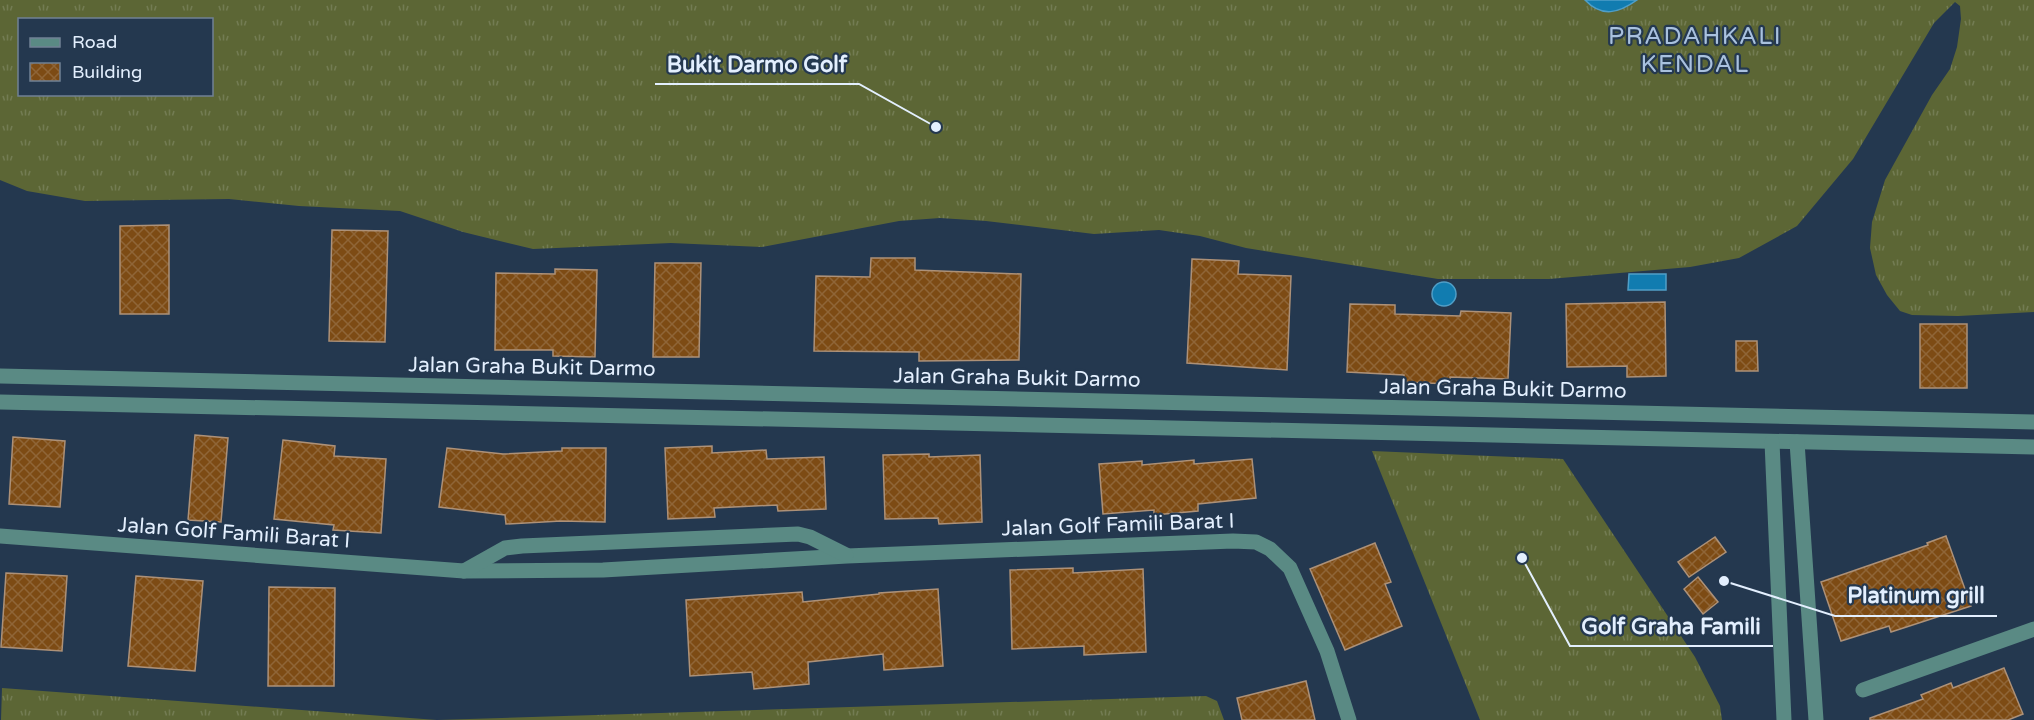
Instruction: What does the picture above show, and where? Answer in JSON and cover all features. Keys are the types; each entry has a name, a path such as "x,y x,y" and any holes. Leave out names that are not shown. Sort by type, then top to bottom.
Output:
{"street":[{"name":"Jalan Graha Bukit Darmo","path":"0,376 2034,422"},
{"path":"0,402 2034,447"},
{"path":"1772,442 1784,720"},
{"path":"1797,442 1816,720"},
{"name":"Jalan Golf Famili Barat I","path":"464,571 498,552 522,546 787,535 804,535 847,556"},
{"name":"Jalan Golf Famili Barat I","path":"0,536 464,571 603,570 847,556 1256,542 1270,549 1290,568 1327,651 1349,720"},
{"path":"1863,690 2034,630"}],"green space":[{"path":"0,0 2034,0 2034,312 1958,316 1912,315 1900,311 1887,295 1876,275 1870,248 1872,222 1885,180 1932,95 1950,69 1957,47 1961,19 1960,6 1955,2 1934,23 1853,159 1797,226 1739,258 1690,267 1549,279 1438,279 1246,248 1200,236 1159,230 1094,234 940,218 899,221 762,247 671,243 533,249 463,232 400,211 299,206 229,199 85,201 27,191 0,180"},
{"path":"1372,451 1563,459 1695,657 1720,706 1722,720 1480,720"},
{"path":"2,688 437,720 1,720"},
{"path":"1206,696 1217,701 1224,720 437,720"}],"water":[{"path":"1585,0 1637,0 1624,8 1611,12 1591,6"},
{"path":"1629,274 1666,274 1666,290 1628,290"},
{"path":"1444,282 1453,285 1456,294 1453,303 1444,306 1435,303 1432,294 1435,285"}],"building":[{"path":"169,225 169,314 120,314 120,226"},
{"path":"332,230 388,231 385,342 329,341"},
{"path":"871,258 915,258 915,270 1021,274 1019,360 919,361 919,352 814,351 816,276 870,277"},
{"path":"1192,259 1239,261 1238,274 1291,276 1287,370 1187,363"},
{"path":"655,263 701,263 699,357 653,357"},
{"path":"555,269 597,270 595,357 553,356 553,350 495,350 496,273 555,274"},
{"path":"1665,302 1666,376 1627,377 1627,366 1567,367 1566,304"},
{"path":"1350,304 1395,305 1395,314 1460,316 1461,311 1511,313 1508,379 1450,377 1450,384 1404,382 1404,375 1347,372"},
{"path":"1920,324 1967,324 1967,388 1920,388"},
{"path":"1736,341 1757,341 1758,371 1736,371"},
{"path":"195,435 228,438 221,522 188,520"},
{"path":"13,437 65,441 60,507 9,504"},
{"path":"283,440 335,446 334,456 386,459 381,533 333,530 334,525 274,519"},
{"path":"712,446 712,453 766,450 767,459 824,457 826,509 778,511 777,505 714,508 715,517 668,519 665,448"},
{"path":"447,448 503,454 562,451 562,448 606,448 605,522 561,521 506,524 505,515 439,507"},
{"path":"929,454 929,457 980,455 982,522 939,524 938,518 885,519 883,455"},
{"path":"1252,459 1256,498 1198,504 1198,511 1154,515 1154,510 1103,514 1099,464 1142,461 1142,465 1194,460 1194,464"},
{"path":"1946,536 1971,606 1891,632 1889,626 1841,641 1821,582 1928,545 1927,543"},
{"path":"1715,537 1726,552 1689,577 1678,562"},
{"path":"1375,543 1391,582 1385,584 1402,626 1345,650 1310,569"},
{"path":"1073,568 1073,573 1143,569 1146,652 1084,655 1084,646 1012,649 1010,570"},
{"path":"6,573 67,576 62,651 1,647"},
{"path":"136,576 203,581 195,671 128,666"},
{"path":"1698,577 1718,602 1703,614 1684,589"},
{"path":"269,587 335,588 334,686 268,686"},
{"path":"938,589 943,666 884,670 883,654 808,662 809,684 754,689 752,672 690,676 686,600 802,592 803,602"},
{"path":"2004,668 2023,714 2008,720 1870,720 1870,718 1923,699 1921,695 1951,683 1953,688"},
{"path":"1306,681 1315,720 1242,720 1237,698"}],"place":[{"name":"Bukit Darmo Golf","path":"936,127"},
{"name":"Golf Graha Famili","path":"1522,558"},
{"name":"Platinum grill","path":"1724,581"}],"district":[{"name":"PRADAHKALI KENDAL","path":"1695,50"}]}
